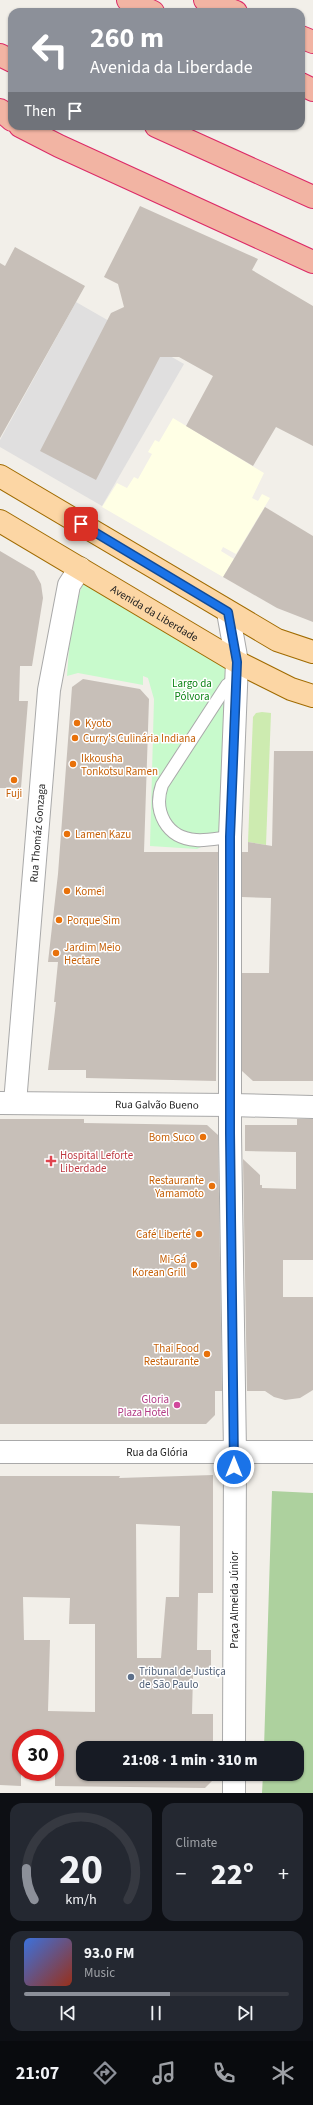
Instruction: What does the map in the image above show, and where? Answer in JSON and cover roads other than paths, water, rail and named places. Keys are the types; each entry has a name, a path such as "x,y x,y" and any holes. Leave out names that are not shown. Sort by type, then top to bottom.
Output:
{"highway":[{"path":"128,0 145,8"},
{"path":"205,0 226,8"},
{"path":"0,110 8,117"},
{"path":"28,130 59,146 313,262"},
{"path":"165,130 313,197"}],"main road":[{"path":"0,476 276,640 313,652"},
{"name":"Avenida da Liberdade","path":"0,520 80,568 236,670 313,696"}],"street":[{"name":"Rua Thomáz Gonzaga","path":"7,1103 49,690 69,584 80,568"},
{"name":"Praça Almeida Júnior","path":"228,612 236,670 230,837 230,1104 234,1452 234,1741"},
{"name":"Rua Galvão Bueno","path":"7,1103 230,1104 313,1107"},
{"name":"Rua da Glória","path":"0,1452 313,1452"},
{"path":"234,1781 234,1793"}],"lane":[{"path":"230,837 196,840 183,838 165,825 158,804 162,785 236,670"}],"place":[{"name":"Kyoto","path":"77,723"},
{"name":"Curry's Culinária Indiana","path":"75,738"},
{"name":"Ikkousha Tonkotsu Ramen","path":"73,764"},
{"name":"Fuji","path":"14,780"},
{"name":"Lamen Kazu","path":"67,834"},
{"name":"Komei","path":"67,891"},
{"name":"Porque Sim","path":"59,920"},
{"name":"Jardim Meio Hectare","path":"56,953"},
{"name":"Bom Suco","path":"203,1137"},
{"name":"Hospital Leforte Liberdade","path":"51,1161"},
{"name":"Restaurante Yamamoto","path":"212,1186"},
{"name":"Café Liberté","path":"199,1234"},
{"name":"Mi-Gá Korean Grill","path":"194,1265"},
{"name":"Thai Food Restaurante","path":"207,1354"},
{"name":"Gloria Plaza Hotel","path":"177,1405"},
{"name":"Tribunal de Justiça de São Paulo","path":"131,1677"}],"park label":[{"name":"Largo da Pólvora","path":"192,689"}]}
